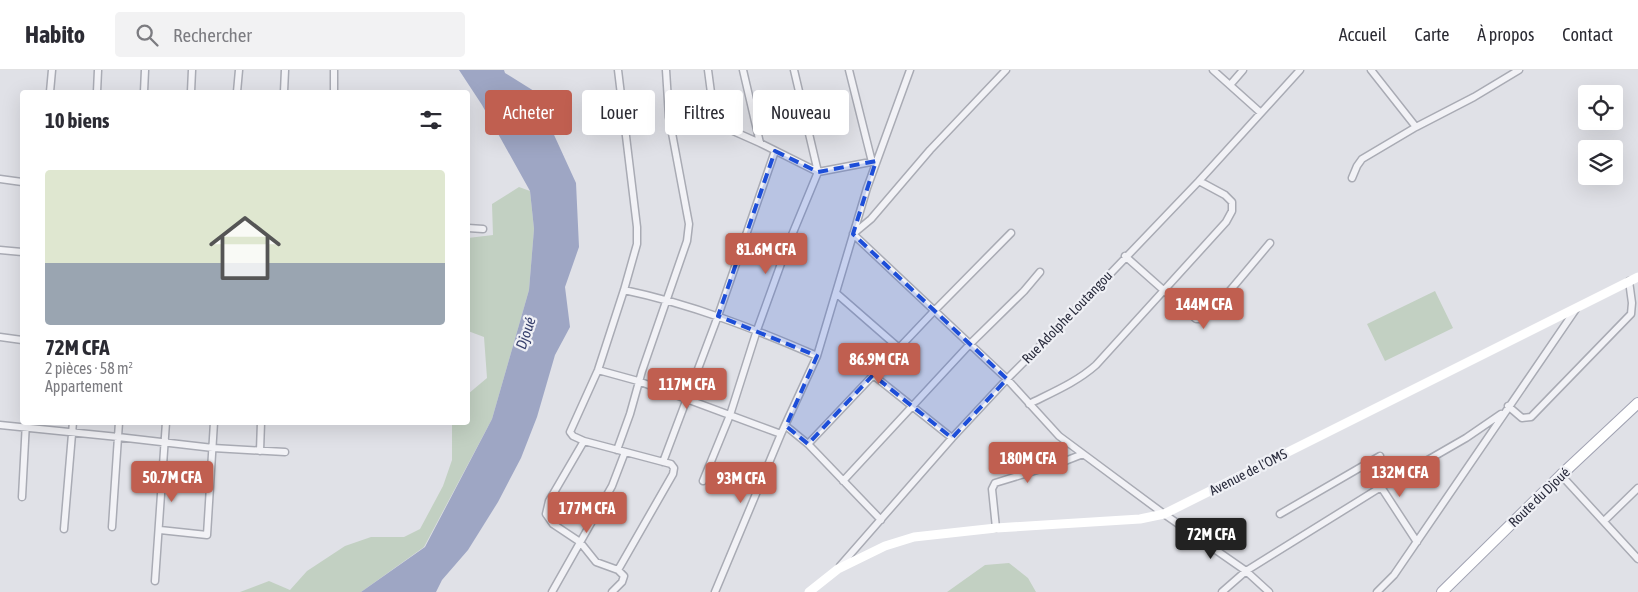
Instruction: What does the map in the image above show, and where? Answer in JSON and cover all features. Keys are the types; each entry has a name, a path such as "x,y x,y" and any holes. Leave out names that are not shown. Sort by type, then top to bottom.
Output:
{"main road":[{"name":"Route du Djoué","path":"1442,592 1561,475 1638,403"}],"street":[{"path":"50,90 52,70"},
{"path":"97,90 98,70"},
{"path":"144,90 145,70"},
{"path":"191,90 192,70"},
{"path":"237,90 239,70"},
{"path":"284,90 285,70"},
{"path":"334,70 334,90"},
{"path":"618,70 637,227 637,244 598,370 570,432 573,436 584,441 663,462 672,466 673,474 618,570"},
{"path":"666,70 668,90"},
{"path":"708,70 711,90"},
{"path":"743,70 760,143"},
{"path":"703,481 730,415 757,330 787,247 818,172 794,70"},
{"path":"849,70 874,161"},
{"path":"715,592 781,434 817,356 874,161 910,70"},
{"path":"853,234 871,219 930,150 1006,70"},
{"path":"1213,70 1261,113"},
{"path":"1230,85 1243,70"},
{"name":"Rue Adolphe Loutangou","path":"838,569 952,438 1199,181 1300,70"},
{"path":"1371,70 1416,127"},
{"path":"1352,178 1362,159 1519,70"},
{"path":"617,450 630,414 638,381 687,241 689,224 673,135"},
{"path":"742,135 818,172 874,161"},
{"path":"663,462 718,316 775,151"},
{"path":"0,179 20,182"},
{"path":"1029,404 1085,374 1164,292 1226,222 1232,211 1232,202 1225,195 1199,181"},
{"path":"470,228 483,229"},
{"path":"853,234 1007,379 1059,436 1246,572 1269,592"},
{"path":"808,444 935,310 1011,234"},
{"path":"1125,256 1196,319 1202,319 1212,312 1270,243"},
{"path":"0,250 20,252"},
{"path":"843,481 970,344 1014,302 1040,272"},
{"name":"Avenue de l'OMS","path":"809,592 838,569 885,546 914,537 996,528 1140,519 1164,514 1638,277"},
{"path":"1508,406 1522,418 1531,417 1606,340 1631,314 1632,303 1629,281"},
{"path":"624,290 667,300 718,316 757,330 817,356"},
{"path":"836,293 899,348"},
{"path":"1377,592 1394,575 1578,306"},
{"path":"0,338 20,340"},
{"path":"598,370 638,381 781,434"},
{"path":"874,375 952,438"},
{"path":"1222,592 1246,572 1381,487 1466,438 1503,413"},
{"path":"0,425 26,426 213,448 285,452"},
{"path":"64,529 73,425"},
{"path":"112,527 119,425"},
{"path":"155,581 166,425"},
{"path":"160,530 207,535 214,425"},
{"path":"260,451 261,425"},
{"path":"22,497 26,426"},
{"path":"786,426 808,444 881,520"},
{"path":"584,441 546,508 546,514 548,520 580,542 596,562 618,570 624,576 624,579 612,592"},
{"path":"552,592 612,486 624,452"},
{"path":"996,528 992,489 995,484 1083,454"},
{"path":"1280,514 1380,456"},
{"path":"1366,464 1417,542"},
{"path":"1561,475 1638,559"},
{"path":"1604,521 1638,488"}],"highlighted area":[{"path":"775,151 818,172 876,161 853,234 1007,379 952,438 873,375 808,444 786,426 817,356 718,316"}],"green space":[{"path":"519,187 530,191 534,229 529,290 492,419 424,547 361,592 240,592 269,581 290,590 307,571 345,546 371,537 404,537 420,529 443,486 452,460 452,425 470,425 470,392 487,378 484,337 470,332 470,238 493,235 492,204"},
{"path":"1435,291 1453,328 1385,361 1367,324"},
{"path":"1009,563 1028,578 1036,592 947,592 985,565"}],"water":[{"path":"459,70 504,70 505,73 532,90 485,90 485,110"},
{"name":"Djoué","path":"499,135 554,135 576,183 579,247 565,287 570,327 555,355 537,417 521,458 498,502 468,550 442,580 436,592 361,592 425,547 492,419 529,290 534,229 530,191"}]}
